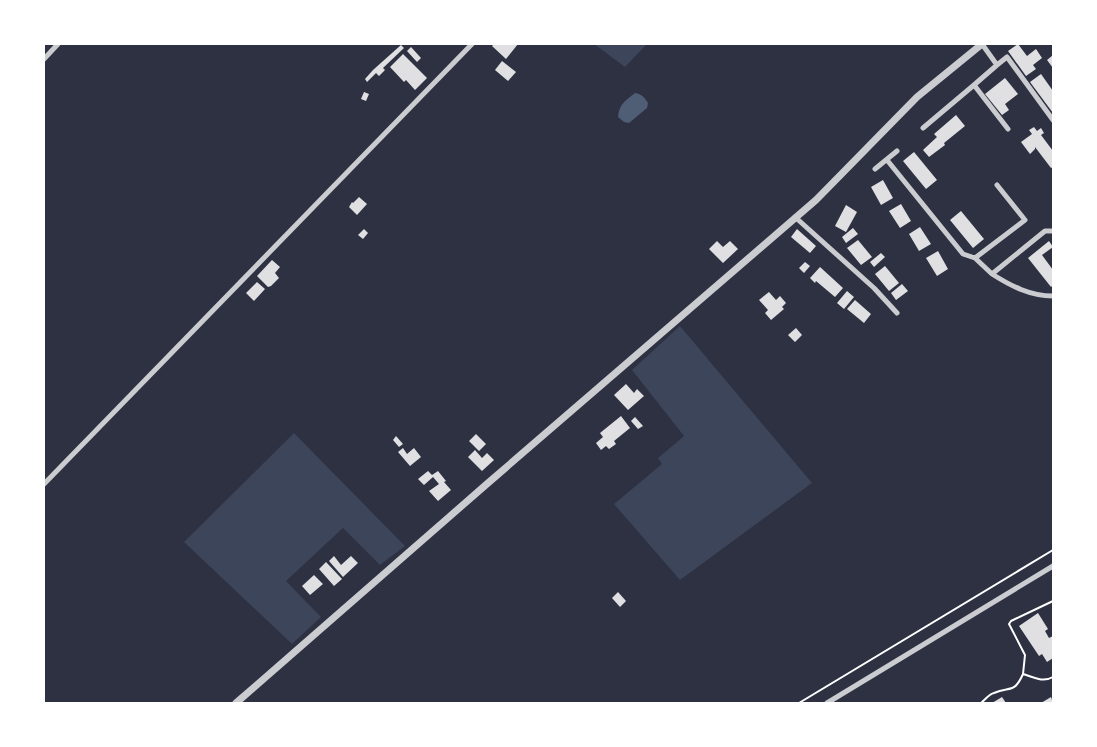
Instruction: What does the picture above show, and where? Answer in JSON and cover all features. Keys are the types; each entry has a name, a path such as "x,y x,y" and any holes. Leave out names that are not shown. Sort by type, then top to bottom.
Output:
{"street":[{"path":"44,60 58,44"},
{"path":"44,484 472,44"},
{"path":"236,703 795,217 840,176 916,96 982,44 997,65"},
{"path":"923,128 1007,58 1053,120"},
{"path":"974,85 1008,129"},
{"path":"875,169 897,151"},
{"path":"886,160 963,254 975,258 992,274 1008,285 1026,292 1053,296"},
{"path":"975,258 1025,220 997,185"},
{"path":"795,217 874,288 897,313"},
{"path":"992,274 1045,231 1053,231"},
{"path":"827,703 1053,566"}],"path":[{"path":"799,703 1053,550"},
{"path":"981,703 994,693 1012,690 1022,674 1025,655 1009,624 1011,621 1053,601"},
{"path":"1022,674 1043,680 1049,680 1053,677"}],"shaded area":[{"path":"594,44 647,44 625,67"},
{"path":"635,93 646,99 648,103 647,108 629,123 624,122 618,117 620,109"},
{"path":"680,326 812,483 680,580 614,504 662,464 658,458 684,436 632,370"},
{"path":"294,433 405,546 380,565 343,528 286,581 321,617 292,644 184,542"}],"building":[{"path":"494,44 518,44 506,59 492,46"},
{"path":"1018,44 1027,56 1036,49 1042,58 1033,65 1036,69 1026,76 1008,51"},
{"path":"401,45 404,48 383,68 385,70 379,76 376,73 367,82 365,79 373,70"},
{"path":"411,47 421,58 417,62 407,51"},
{"path":"403,54 427,78 415,90 406,80 404,82 390,67"},
{"path":"1053,55 1053,68 1047,60"},
{"path":"502,61 516,72 508,81 495,70"},
{"path":"1041,74 1053,91 1053,113 1030,82"},
{"path":"1005,78 1018,94 1005,104 1009,110 1002,115 985,94"},
{"path":"364,92 369,94 366,101 361,99"},
{"path":"956,115 965,126 929,157 923,150 937,137 934,134"},
{"path":"1034,127 1037,131 1041,128 1044,133 1041,135 1053,151 1053,167 1051,168 1035,147 1030,154 1021,142 1032,134 1029,130"},
{"path":"914,152 937,180 926,189 903,161"},
{"path":"883,180 893,198 881,205 871,187"},
{"path":"359,197 367,204 357,215 349,207"},
{"path":"901,204 911,221 900,228 889,211"},
{"path":"846,205 857,212 846,232 835,226"},
{"path":"961,211 984,239 973,248 950,220"},
{"path":"920,227 931,244 919,251 909,234"},
{"path":"853,228 858,234 846,243 842,237"},
{"path":"364,229 368,233 363,239 358,235"},
{"path":"797,229 816,246 810,253 791,237"},
{"path":"858,240 872,257 861,265 847,248"},
{"path":"717,241 723,247 730,241 738,249 723,263 709,249"},
{"path":"1049,241 1053,247 1042,255 1053,270 1053,285 1051,287 1028,258"},
{"path":"938,251 948,269 937,276 926,258"},
{"path":"881,253 885,257 874,267 870,262"},
{"path":"272,260 280,267 275,273 279,278 268,287 257,276"},
{"path":"805,262 810,266 804,273 799,268"},
{"path":"885,266 899,283 889,291 875,274"},
{"path":"820,267 843,288 835,297 810,278"},
{"path":"257,282 265,289 254,301 246,293"},
{"path":"902,284 908,291 896,300 891,293"},
{"path":"847,291 854,297 844,309 837,303"},
{"path":"769,292 776,300 780,296 786,303 782,307 784,309 771,320 765,313 768,310 759,300"},
{"path":"855,300 871,314 864,323 847,309"},
{"path":"796,328 802,335 795,342 788,335"},
{"path":"626,384 634,393 637,389 644,396 628,410 614,395"},
{"path":"621,416 630,428 614,441 616,444 609,449 606,446 601,450 596,443 603,437 600,433"},
{"path":"635,417 643,426 638,429 631,421"},
{"path":"476,434 486,444 479,451 469,441"},
{"path":"396,436 403,444 399,447 393,440"},
{"path":"403,448 407,454 414,448 421,457 410,466 398,452"},
{"path":"475,450 482,458 487,453 494,460 482,471 468,457"},
{"path":"428,471 432,475 438,471 451,490 438,501 429,491 439,484 433,477 424,485 418,479"},
{"path":"334,556 341,565 351,556 358,563 343,577 329,561"},
{"path":"326,562 342,579 334,586 319,569"},
{"path":"314,575 323,584 310,595 302,586"},
{"path":"618,592 626,601 620,607 612,598"},
{"path":"1038,613 1048,629 1045,631 1049,638 1053,636 1053,658 1047,662 1042,654 1039,656 1019,626"},
{"path":"1002,697 1006,703 992,703"},
{"path":"1051,697 1053,703 1041,703"}]}
